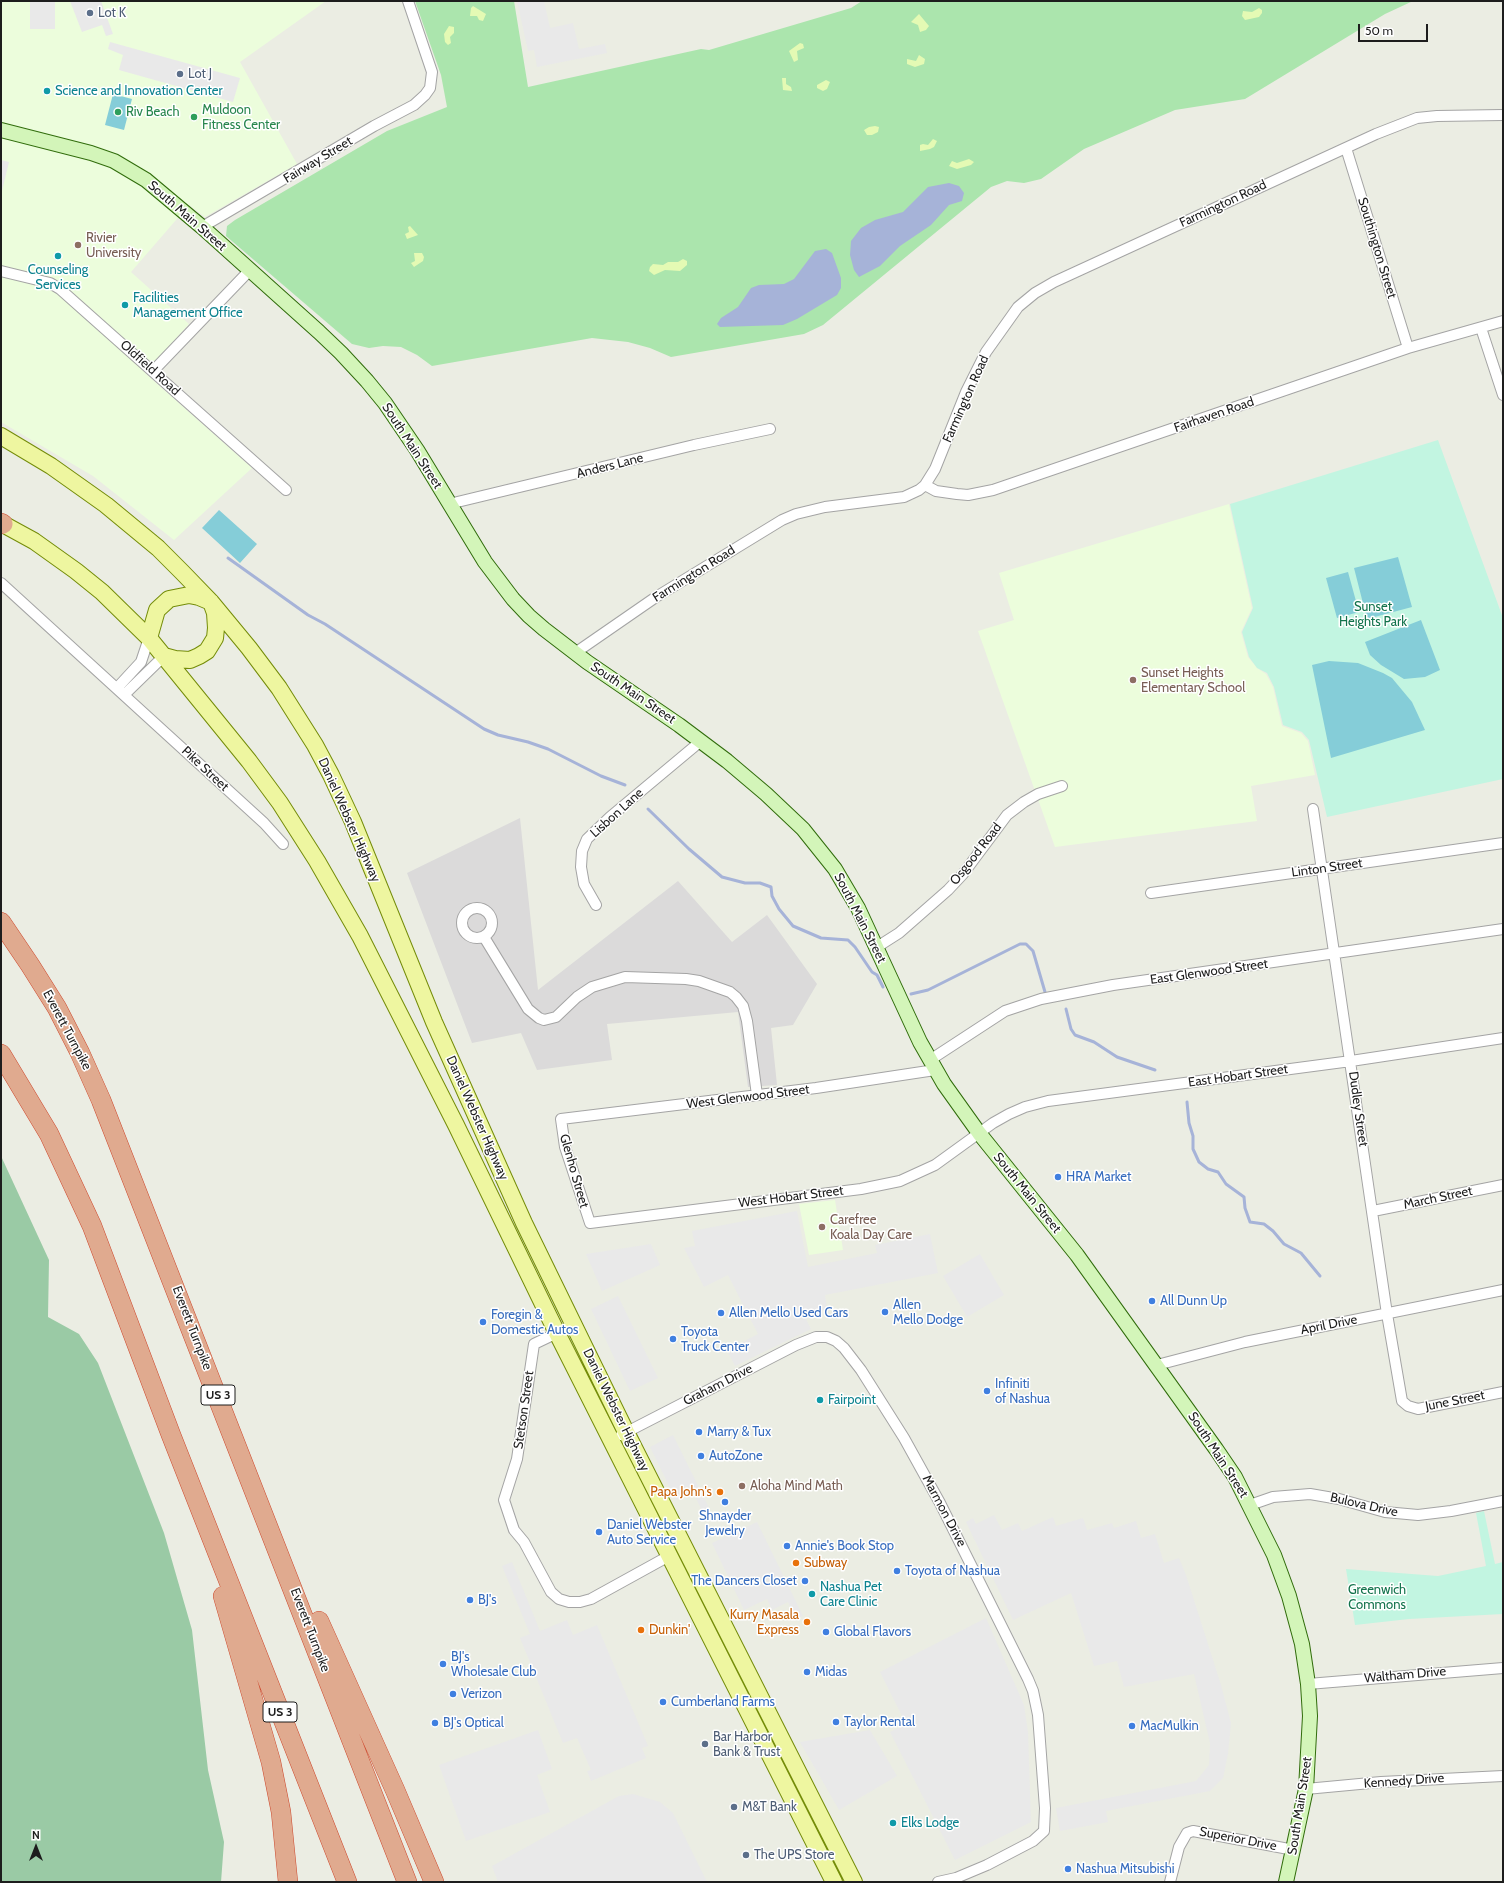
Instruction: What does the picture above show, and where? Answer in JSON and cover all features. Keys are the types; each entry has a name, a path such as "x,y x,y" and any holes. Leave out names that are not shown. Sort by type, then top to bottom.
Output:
{"highway":[{"name":"Everett Turnpike","path":"1,922 48,994 88,1069 117,1137 408,1882"},
{"name":"US 3","path":"1,1054 44,1124 86,1211 213,1542 347,1882"},
{"path":"227,1417 395,1790 434,1882"},
{"path":"213,1542 213,1563 274,1773 282,1823 288,1882"}],"main road":[{"name":"Daniel Webster Highway","path":"1,436 51,466 106,505 158,548 211,602 246,643 276,684 306,730 332,775 360,837 434,1022 500,1173 626,1432 854,1882"},
{"name":"Daniel Webster Highway","path":"2,524 38,544 85,578 149,638 239,747 270,789 344,905 456,1125 557,1333 834,1882"},
{"path":"149,638 157,610 169,599 188,595 199,597 211,602 215,613 216,628 215,638 207,650 190,660 175,659 164,656"}],"street":[{"name":"Fairway Street","path":"202,228 374,126 421,100 430,88 432,77 430,61 408,1"},
{"name":"Farmington Road","path":"575,653 656,597 782,520 796,514 825,507 904,497 912,494 925,485 935,469 966,392 986,352 1018,307 1035,293 1054,282 1376,134 1421,117 1503,114"},
{"name":"South Main Street","path":"1,130 91,153 114,162 146,180 202,228 319,332 358,371 402,428 485,562 513,599 544,629 575,653 701,741 766,794 803,829 822,851 847,888 933,1065 979,1133 1077,1255 1216,1449 1250,1505 1274,1555 1289,1596 1302,1644 1308,1684 1310,1737 1306,1789 1286,1882"},
{"name":"Southington Street","path":"1346,148 1408,348"},
{"path":"153,371 249,271"},
{"name":"Oldfield Road","path":"1,272 50,283 60,289 286,490"},
{"name":"Fairhaven Road","path":"925,485 936,491 957,494 968,494 993,490 1408,348 1503,321"},
{"path":"1480,328 1503,395"},
{"name":"Anders Lane","path":"449,504 694,445 770,429"},
{"name":"Pike Street","path":"1,582 264,823 283,844"},
{"path":"121,692 141,662 149,638"},
{"path":"121,692 164,656"},
{"name":"Lisbon Lane","path":"596,905 584,884 581,867 582,851 587,839 610,817 701,741"},
{"name":"Osgood Road","path":"877,947 899,933 948,890 1007,815 1024,802 1038,794 1062,786"},
{"name":"Dudley Street","path":"1313,808 1323,868 1387,1314 1402,1400 1408,1406"},
{"name":"Linton Street","path":"1151,893 1503,843"},
{"name":"East Glenwood Street","path":"933,1065 998,1015 1023,1004 1113,985 1503,930"},
{"path":"484,937 528,1008 539,1018 544,1020 556,1017 577,996 592,987 625,978 686,979 699,981 730,992 743,1006 747,1021 757,1095"},
{"name":"East Hobart Street","path":"979,1133 1009,1114 1025,1107 1048,1101 1351,1061 1503,1038"},
{"name":"West Glenwood Street","path":"561,1119 816,1088 933,1065"},
{"name":"Glenho Street","path":"561,1119 565,1147 590,1223"},
{"name":"West Hobart Street","path":"590,1223 881,1185 918,1174 935,1165 979,1133"},
{"name":"March Street","path":"1373,1212 1503,1185"},
{"name":"April Drive","path":"1157,1365 1239,1344 1503,1290"},
{"name":"Stetson Street","path":"557,1333 534,1344 517,1459 504,1500 514,1530 524,1542 551,1592 559,1599 569,1602 591,1599 669,1556"},
{"name":"Graham Drive","path":"611,1440 796,1344 816,1337 827,1337"},
{"name":"Marmon Drive","path":"827,1337 836,1341 844,1348 861,1370 923,1470 982,1584 1028,1679 1038,1715 1046,1822 1044,1831 1029,1844 986,1865 956,1878 938,1882"},
{"name":"June Street","path":"1408,1406 1418,1409 1503,1392"},
{"name":"Bulova Drive","path":"1250,1505 1273,1497 1310,1494 1339,1499 1385,1512 1418,1515 1451,1511 1503,1501"},
{"name":"Waltham Drive","path":"1308,1684 1503,1668"},
{"name":"Kennedy Drive","path":"1306,1789 1381,1782 1503,1776"},
{"name":"Superior Drive","path":"1170,1882 1183,1838 1187,1833 1193,1831 1294,1850"}],"shaded area":[{"name":"Rivier University","path":"1,1 326,1 240,62 297,164 205,217 189,205 131,272 189,324 145,373 252,468 174,540 93,476 1,422"},
{"path":"30,1 55,1 55,29 30,29"},
{"name":"Lot K","path":"70,1 101,1 113,34 106,36 102,25 82,32"},
{"path":"415,1 514,1 528,87 701,49 709,50 851,8 862,1 1413,1 1385,14 1245,99 1175,110 1084,149 1041,179 1024,183 1007,181 991,187 823,325 804,334 671,357 650,348 628,342 592,338 432,366 417,355 401,347 383,346 369,348 352,344 226,236 227,226 235,220 387,131 447,107 441,75"},
{"path":"517,1 544,1 550,28 573,23 579,49 605,44 607,53 537,67 534,50 528,51"},
{"name":"Lot J","path":"110,42 240,78 233,102 119,70 123,55 108,49"},
{"path":"1,160 9,162 1,195"},
{"path":"949,183 959,186 964,193 962,201 949,205 931,225 900,246 880,266 859,277 854,270 850,255 851,241 861,228 875,220 903,212 928,187"},
{"path":"826,249 832,253 841,278 841,288 837,295 797,319 783,325 720,327 717,324 721,318 738,307 751,288 759,285 784,284 794,279 815,251"},
{"name":"Sunset Heights Elementary School","path":"1229,504 1252,608 1241,632 1248,657 1257,668 1266,674 1273,687 1282,726 1301,733 1308,741 1315,775 1251,786 1257,821 1055,847 978,631 1014,620 999,573"},
{"path":"520,818 538,990 678,881 732,942 767,915 817,984 793,1025 771,1028 777,1085 748,1087 738,1012 607,1024 612,1060 537,1070 521,1033 472,1043 407,873"},
{"path":"1,1156 49,1260 48,1317 79,1334 98,1363 164,1533 192,1630 208,1770 224,1842 221,1882 1,1882"},
{"name":"Carefree Koala Day Care","path":"835,1200 843,1250 809,1255 799,1204"},
{"path":"797,1211 808,1267 877,1253 875,1245 930,1234 938,1273 825,1295 827,1308 806,1319 811,1329 735,1366 727,1350 758,1334 728,1275 704,1287 684,1248 695,1246 692,1231"},
{"path":"651,1244 660,1265 602,1291 586,1254"},
{"path":"980,1254 1004,1295 967,1317 943,1276"},
{"path":"618,1296 658,1378 630,1391 591,1309"},
{"path":"673,1435 711,1512 704,1515 693,1492 676,1500 650,1447"},
{"path":"994,1515 1002,1530 1018,1523 1022,1531 1053,1517 1056,1526 1083,1518 1087,1530 1112,1523 1114,1528 1136,1521 1141,1538 1155,1534 1164,1563 1179,1558 1186,1575 1221,1685 1231,1723 1228,1754 1223,1778 1210,1791 1106,1811 1108,1822 1060,1831 1056,1808 1196,1781 1209,1765 1210,1743 1194,1674 1124,1687 1117,1661 1094,1666 1071,1593 1013,1620 966,1522 973,1518 976,1524"},
{"path":"757,1522 803,1616 796,1619 788,1602 772,1610 767,1599 744,1610 712,1543"},
{"path":"512,1562 540,1631 567,1620 573,1635 597,1625 648,1746 642,1748 646,1758 591,1781 587,1771 591,1770 577,1738 563,1743 520,1638 530,1634 502,1566"},
{"path":"986,1618 1024,1705 1028,1732 1031,1822 955,1860 890,1732 906,1724 880,1672"},
{"path":"538,1730 552,1769 537,1775 550,1812 466,1841 439,1765"},
{"path":"870,1730 897,1776 839,1810 800,1742"},
{"path":"633,1794 660,1802 673,1813 707,1882 498,1882 492,1866 619,1796"}],"sand":[{"path":"473,6 486,14 483,21 479,20 477,16 470,16 471,8"},
{"path":"1259,8 1262,10 1262,13 1259,17 1245,20 1242,16 1243,11 1252,12"},
{"path":"919,14 929,26 926,30 920,32 918,25 911,22"},
{"path":"449,26 454,27 454,33 450,37 451,43 448,45 445,42 444,34"},
{"path":"800,43 803,44 804,48 797,51 798,60 794,62 789,51"},
{"path":"919,55 925,59 924,64 915,67 907,64 907,59 916,61"},
{"path":"782,78 786,78 786,84 791,87 792,91 783,90"},
{"path":"826,80 830,82 827,89 823,91 817,88 817,85"},
{"path":"875,126 879,127 878,132 872,135 867,135 864,130"},
{"path":"933,139 937,141 934,147 920,151 920,145 928,145"},
{"path":"969,159 974,162 971,165 957,169 949,166 952,161 957,163"},
{"path":"410,226 418,235 407,239 405,234 409,232 408,227"},
{"path":"414,253 422,253 424,257 423,261 414,267 411,263 415,261"},
{"path":"683,259 687,261 687,265 680,271 665,270 654,275 649,271 653,264 663,265 668,262 678,262"}],"green space":[{"name":"Riv Beach","path":"113,94 132,99 124,130 105,125"},
{"name":"Sunset Heights Park","path":"1438,440 1503,618 1503,779 1327,817 1309,740 1302,732 1283,725 1274,687 1267,673 1257,668 1249,657 1242,632 1253,608 1230,504"},
{"path":"219,510 257,544 240,563 202,528"},
{"path":"1398,557 1412,607 1367,619 1354,568"},
{"path":"1348,572 1359,612 1337,618 1326,578"},
{"path":"1421,620 1440,670 1425,677 1404,679 1381,665 1370,655 1365,642"},
{"path":"1329,661 1358,663 1392,678 1412,702 1425,730 1331,758 1312,665"},
{"name":"Greenwich Commons","path":"1484,1511 1495,1564 1503,1562 1503,1614 1409,1619 1355,1625 1346,1569 1438,1576 1486,1566 1476,1513"}],"waterway":[{"path":"228,558 308,615 325,624 484,729 498,735 528,742 548,749 601,776 625,785"},
{"path":"648,809 689,849 722,877 745,883 760,883 771,887 772,896 779,909 793,926 821,938 848,940 855,947 872,972 877,975 883,987"},
{"path":"911,994 928,990 1020,944 1026,944 1033,951 1045,992"},
{"path":"1066,1009 1071,1029 1075,1035 1094,1042 1117,1057 1155,1070"},
{"path":"1187,1102 1189,1123 1193,1136 1193,1149 1199,1162 1208,1169 1218,1172 1226,1184 1244,1197 1245,1208 1250,1222 1264,1224 1273,1231 1284,1244 1301,1253 1320,1276"}],"place":[{"name":"Lot K","path":"90,13"},
{"name":"Lot J","path":"180,74"},
{"name":"Science and Innovation Center","path":"47,91"},
{"name":"Riv Beach","path":"118,112"},
{"name":"Muldoon Fitness Center","path":"194,117"},
{"name":"Rivier University","path":"78,245"},
{"name":"Counseling Services","path":"58,256"},
{"name":"Facilities Management Office","path":"125,305"},
{"name":"Sunset Heights Elementary School","path":"1133,680"},
{"name":"HRA Market","path":"1058,1177"},
{"name":"Carefree Koala Day Care","path":"822,1227"},
{"name":"All Dunn Up","path":"1152,1301"},
{"name":"Allen Mello Dodge","path":"885,1312"},
{"name":"Allen Mello Used Cars","path":"721,1313"},
{"name":"Foregin & Domestic Autos","path":"483,1322"},
{"name":"Toyota Truck Center","path":"673,1339"},
{"name":"Infiniti of Nashua","path":"987,1391"},
{"name":"Fairpoint","path":"820,1400"},
{"name":"Marry & Tux","path":"699,1432"},
{"name":"AutoZone","path":"701,1456"},
{"name":"Aloha Mind Math","path":"742,1486"},
{"name":"Papa John's","path":"720,1492"},
{"name":"Shnayder Jewelry","path":"725,1502"},
{"name":"Daniel Webster Auto Service","path":"599,1532"},
{"name":"Annie's Book Stop","path":"787,1546"},
{"name":"Subway","path":"796,1563"},
{"name":"Toyota of Nashua","path":"897,1571"},
{"name":"The Dancers Closet","path":"805,1581"},
{"name":"Nashua Pet Care Clinic","path":"812,1594"},
{"name":"BJ's","path":"470,1600"},
{"name":"Kurry Masala Express","path":"807,1622"},
{"name":"Dunkin'","path":"641,1630"},
{"name":"Global Flavors","path":"826,1632"},
{"name":"BJ's Wholesale Club","path":"443,1664"},
{"name":"Midas","path":"807,1672"},
{"name":"Verizon","path":"453,1694"},
{"name":"Cumberland Farms","path":"663,1702"},
{"name":"Taylor Rental","path":"836,1722"},
{"name":"BJ's Optical","path":"435,1723"},
{"name":"MacMulkin","path":"1132,1726"},
{"name":"Bar Harbor Bank & Trust","path":"705,1744"},
{"name":"M&T Bank","path":"734,1807"},
{"name":"Elks Lodge","path":"893,1823"},
{"name":"The UPS Store","path":"746,1855"},
{"name":"Nashua Mitsubishi","path":"1068,1869"}]}
